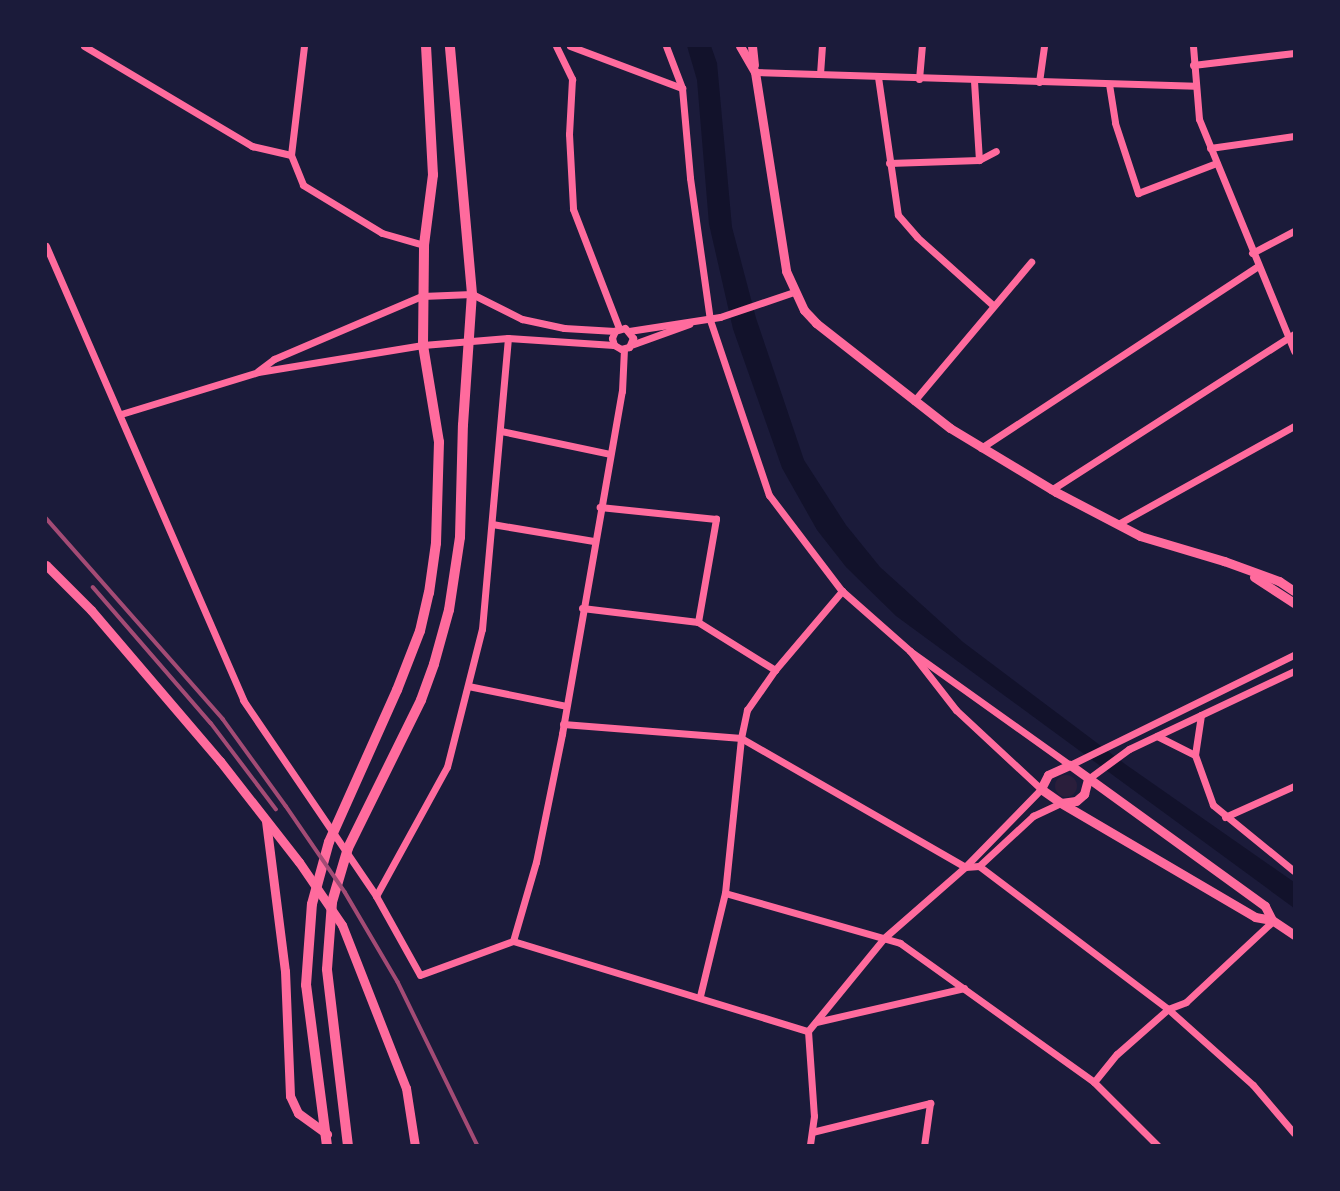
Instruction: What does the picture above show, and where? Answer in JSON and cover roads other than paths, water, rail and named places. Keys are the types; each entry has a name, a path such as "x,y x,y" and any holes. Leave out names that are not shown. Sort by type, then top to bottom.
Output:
{"highway":[{"path":"327,1146 307,999 308,935 319,875 341,814 409,664 429,593 438,520 439,442 423,345 424,245 433,174 426,46"},
{"path":"348,1146 328,982 327,943 336,884 358,827 421,699 449,610 460,537 463,425 472,295 450,46"}],"street":[{"path":"84,46 252,146 291,155"},
{"path":"304,46 291,155 303,185 382,233 424,245"},
{"path":"556,46 572,79 569,134 573,209 617,330"},
{"path":"570,46 682,88"},
{"path":"666,46 682,88 690,178 710,320 769,495 842,591 910,651 1074,763 1265,906 1272,920"},
{"path":"740,46 755,72"},
{"path":"752,46 778,237 794,292 816,323 914,401 981,448 1051,489 1140,536 1224,561 1279,581 1294,591"},
{"path":"820,74 822,46"},
{"path":"919,79 922,46"},
{"path":"1039,82 1044,46"},
{"path":"1193,46 1199,119 1252,253 1292,336 1294,351"},
{"path":"1193,65 1294,53"},
{"path":"755,72 1195,86"},
{"path":"878,77 895,206 904,223 994,306"},
{"path":"974,81 979,160"},
{"path":"1109,84 1115,123 1139,193 1216,163"},
{"path":"1210,148 1294,136"},
{"path":"889,163 979,160 996,150"},
{"path":"1252,253 1294,231"},
{"path":"46,246 243,700 376,896 420,975 513,941 700,996 807,1031"},
{"path":"914,401 1031,262"},
{"path":"981,448 1258,266"},
{"path":"258,372 274,359 422,296 472,295 522,319 564,328 629,331 710,320 794,292"},
{"path":"121,414 258,372 423,345 508,338 627,347 665,335 696,321"},
{"path":"614,345 612,338 617,330"},
{"path":"513,941 536,862 564,724 582,608 622,391 627,347 633,338 629,331"},
{"path":"1051,489 1292,336"},
{"path":"376,896 447,767 482,629 508,338"},
{"path":"1118,524 1294,426"},
{"path":"501,431 610,454"},
{"path":"600,507 716,519 698,622"},
{"path":"492,524 594,541"},
{"path":"1224,561 1280,592 1294,603"},
{"path":"46,565 100,620 266,817 328,904 351,942 406,1088 415,1146"},
{"path":"700,996 725,893 741,738 747,710 775,670 842,591"},
{"path":"582,608 698,622 775,670"},
{"path":"910,651 956,710 1041,789 1255,916 1272,920 1294,935"},
{"path":"810,1146 814,1116 807,1031 884,938 965,867 1041,789 1052,771 1074,763 1294,656"},
{"path":"564,724 741,738 965,867 979,866 1033,816 1061,803 1076,801 1084,794 1091,776 1121,754 1294,671"},
{"path":"468,686 566,706"},
{"path":"1201,715 1195,755 1213,805 1294,871"},
{"path":"1157,736 1195,755"},
{"path":"1225,817 1294,786"},
{"path":"266,817 285,971 290,1096 298,1113 327,1133"},
{"path":"979,866 1168,1009 1253,1085 1294,1133"},
{"path":"725,893 900,943 1094,1082 1158,1146"},
{"path":"1094,1082 1117,1054 1168,1009 1186,1002 1272,920"},
{"path":"815,1022 964,989"},
{"path":"811,1132 930,1103 924,1146"}],"railway":[{"path":"46,518 223,719 286,806 345,892 398,982 478,1146"},
{"path":"93,587 211,723 276,809"}]}
